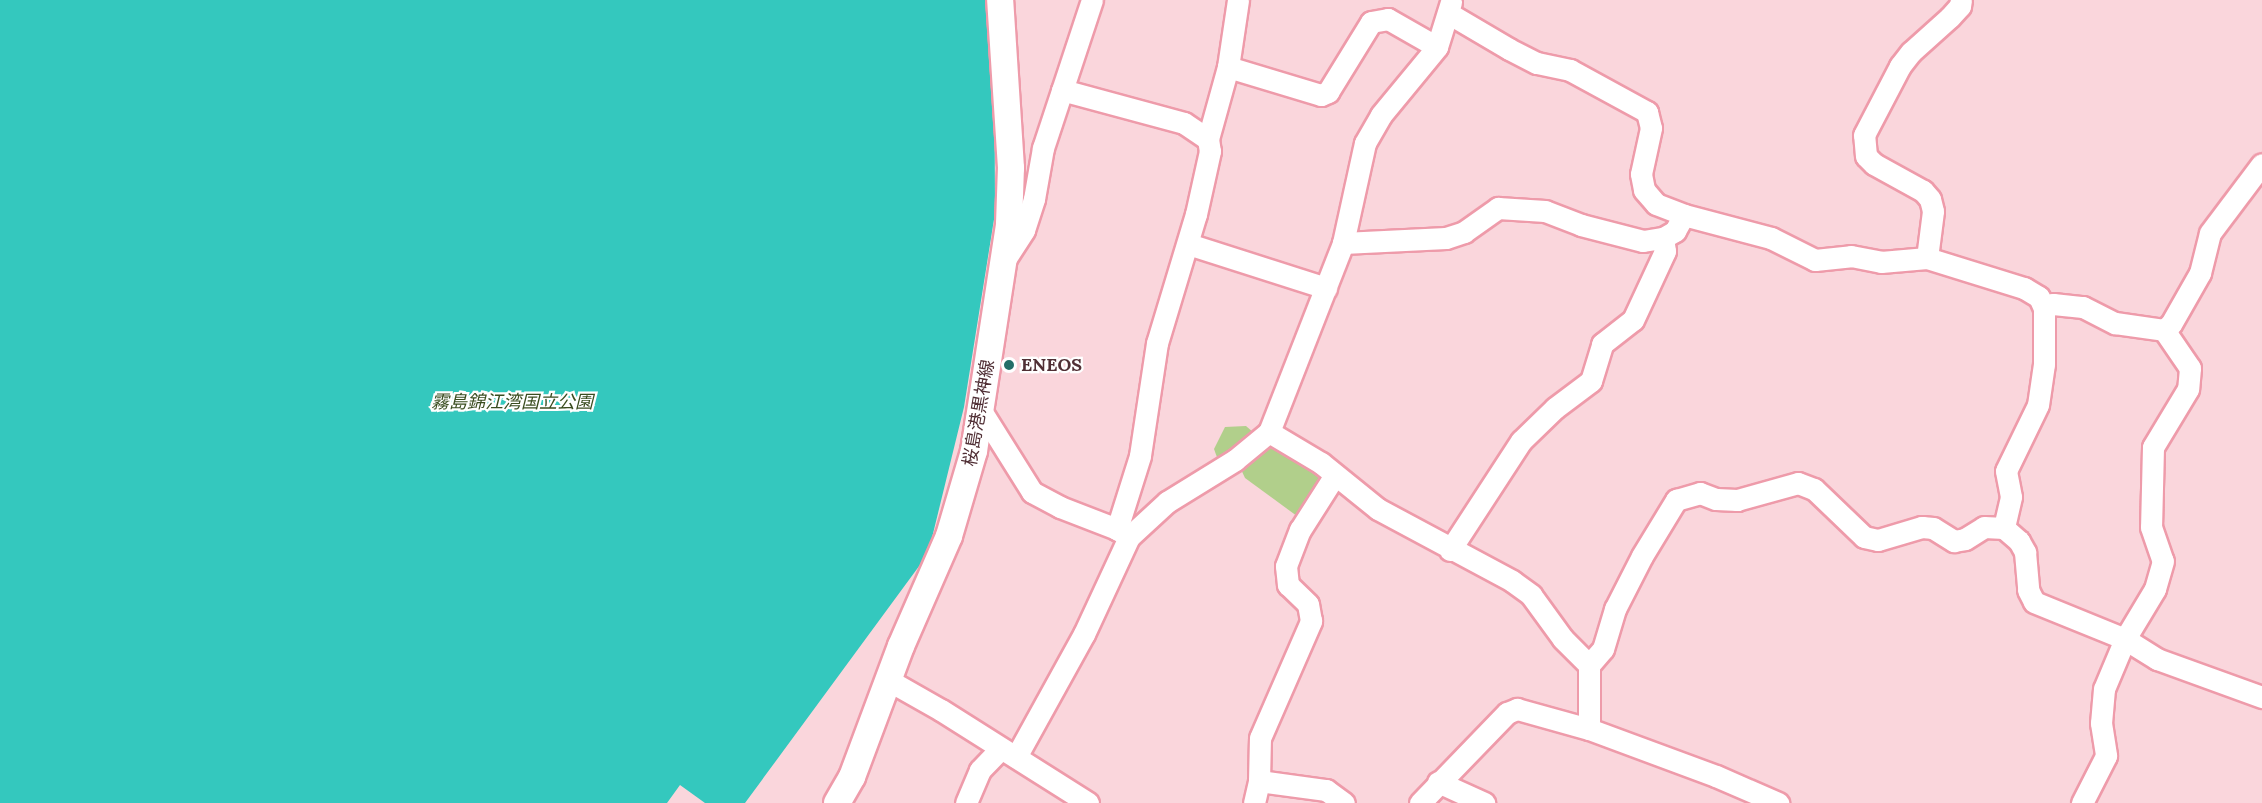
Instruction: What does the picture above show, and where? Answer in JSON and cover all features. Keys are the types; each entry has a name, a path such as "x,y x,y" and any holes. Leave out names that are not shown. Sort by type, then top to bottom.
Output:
{"main road":[{"name":"桜島港黒神線","path":"837,803 852,777 888,680 950,536 974,451 1006,258 1011,168 1000,0"}],"street":[{"path":"1006,258 1024,230 1034,199 1043,148 1092,0"},
{"path":"966,803 980,770 1008,753 1089,623 1123,533 1140,456 1157,343 1188,244 1210,151 1208,138 1228,67 1238,0"},
{"path":"1927,258 1933,211 1930,199 1923,192 1874,164 1866,156 1864,135 1900,66 1911,52 1950,17 1960,6 1961,0"},
{"path":"1123,533 1167,502 1235,460 1269,432 1343,243 1365,144 1381,115 1437,47 1450,6 1518,54 1537,63 1570,70 1647,112 1651,128 1641,174 1644,190 1656,204 1684,215 1771,238 1815,260 1851,256 1881,262 1927,258 2024,288 2039,297 2044,308 2044,364 2038,405 2006,471 2011,497 2004,528"},
{"path":"1228,67 1321,95 1328,92 1371,22 1388,19 1437,47"},
{"path":"1062,90 1184,123 1208,138"},
{"path":"2168,327 2200,273 2210,233 2262,164"},
{"path":"1343,243 1446,238 1464,231 1498,208 1545,211 1581,225 1643,242 1675,231 1684,215"},
{"path":"1450,550 1521,441 1555,408 1591,381 1602,344 1633,320 1665,250 1663,237"},
{"path":"1188,244 1326,288"},
{"path":"2044,308 2053,304 2083,307 2115,323 2168,327"},
{"path":"2082,803 2106,756 2101,723 2104,689 2125,639 2155,589 2163,561 2151,527 2152,447 2188,389 2190,368 2168,327"},
{"path":"980,409 1032,492 1060,507 1123,533"},
{"path":"1269,432 1321,463 1378,509 1450,550 1512,581 1531,595 1563,639 1589,664"},
{"path":"1254,803 1258,781 1260,738 1311,621 1308,604 1288,585 1286,566 1300,530 1335,475"},
{"path":"1589,729 1589,664 1603,649 1615,609 1658,527 1676,500 1700,493 1716,499 1737,500 1798,483 1814,489 1864,537 1878,540 1922,527 1933,528 1954,542 1965,539 1984,527 2004,528 2019,541 2025,552 2028,590 2034,602 2125,639 2157,659 2262,697"},
{"path":"888,680 941,710 1088,803"},
{"path":"1420,803 1507,713 1517,709 1589,729 1716,776 1778,803"},
{"path":"1258,781 1326,790 1344,803"},
{"path":"1438,782 1484,803"}],"green space":[{"path":"1246,426 1254,433 1218,460 1214,449 1225,427"},
{"path":"1267,441 1326,475 1301,519 1245,478 1239,465"}],"water":[{"name":"霧島錦江湾国立公園","path":"0,0 994,0 995,213 964,407 928,554 745,803 705,803 680,785 667,803 0,803"}],"place":[{"name":"ENEOS","path":"1009,365"}]}
